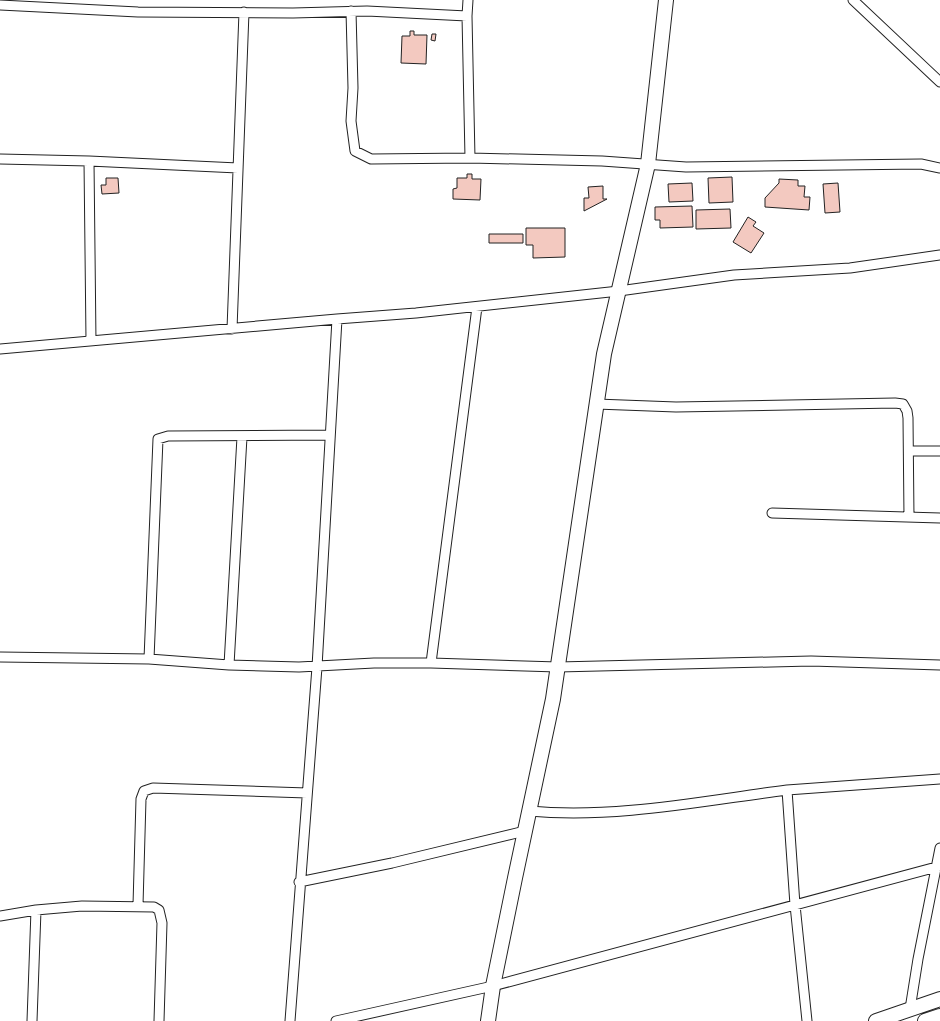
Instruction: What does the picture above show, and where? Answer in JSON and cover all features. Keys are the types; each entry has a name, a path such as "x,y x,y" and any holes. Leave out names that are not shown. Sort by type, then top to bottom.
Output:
{"street":[{"path":"105,11 106,0"},
{"path":"468,0 470,158"},
{"path":"488,1021 493,986 558,667 604,354 648,164 666,0"},
{"path":"853,0 940,82"},
{"path":"0,5 105,11 351,11 467,16"},
{"path":"351,11 351,121 355,151 371,159 470,158 686,167 922,164 940,168"},
{"path":"232,329 244,12"},
{"path":"0,159 238,168"},
{"path":"89,161 91,341"},
{"path":"0,349 337,318 416,314 619,291 734,275 850,268 940,255"},
{"path":"431,663 477,307"},
{"path":"290,1021 299,882 317,667 337,318"},
{"path":"596,404 676,407 900,403 906,406 907,410 909,517"},
{"path":"149,659 158,439 168,436 329,436"},
{"path":"229,665 242,437"},
{"path":"909,451 940,451"},
{"path":"772,513 940,518"},
{"path":"0,657 149,659 229,665 317,667 355,664 431,663 558,667 811,661 940,665"},
{"path":"529,811 569,814 617,812 787,790 940,779"},
{"path":"138,905 141,799 144,791 153,788 307,793"},
{"path":"787,790 795,905 807,1021"},
{"path":"299,882 400,861 525,831"},
{"path":"910,1009 940,848"},
{"path":"336,1021 493,986 938,866"},
{"path":"0,916 36,910 88,906 138,905 154,907 159,910 161,916 159,1021"},
{"path":"32,1021 36,910"},
{"path":"876,1021 940,999"},
{"path":"925,1021 940,1016"}],"building":[{"path":"410,31 414,31 414,35 427,35 426,64 401,63 402,36 410,36"},
{"path":"432,34 436,34 435,41 431,40"},
{"path":"467,174 472,174 472,179 481,179 480,200 453,199 453,189 457,188 457,178 467,178"},
{"path":"732,177 733,202 709,203 708,178"},
{"path":"106,178 118,178 119,193 102,194 101,185 106,185"},
{"path":"779,179 798,180 798,186 805,186 804,197 810,197 809,210 765,207 765,198 779,183"},
{"path":"692,183 693,201 669,202 668,184"},
{"path":"838,183 840,212 825,213 823,184"},
{"path":"603,186 603,199 607,199 584,211 584,198 589,198 588,187"},
{"path":"692,206 693,227 660,228 660,220 655,220 655,207"},
{"path":"730,209 731,228 696,229 696,210"},
{"path":"748,217 756,222 753,226 764,233 751,253 733,242"},
{"path":"526,228 565,228 565,257 533,258 533,245 526,245"},
{"path":"489,234 523,234 523,243 489,243"}]}
